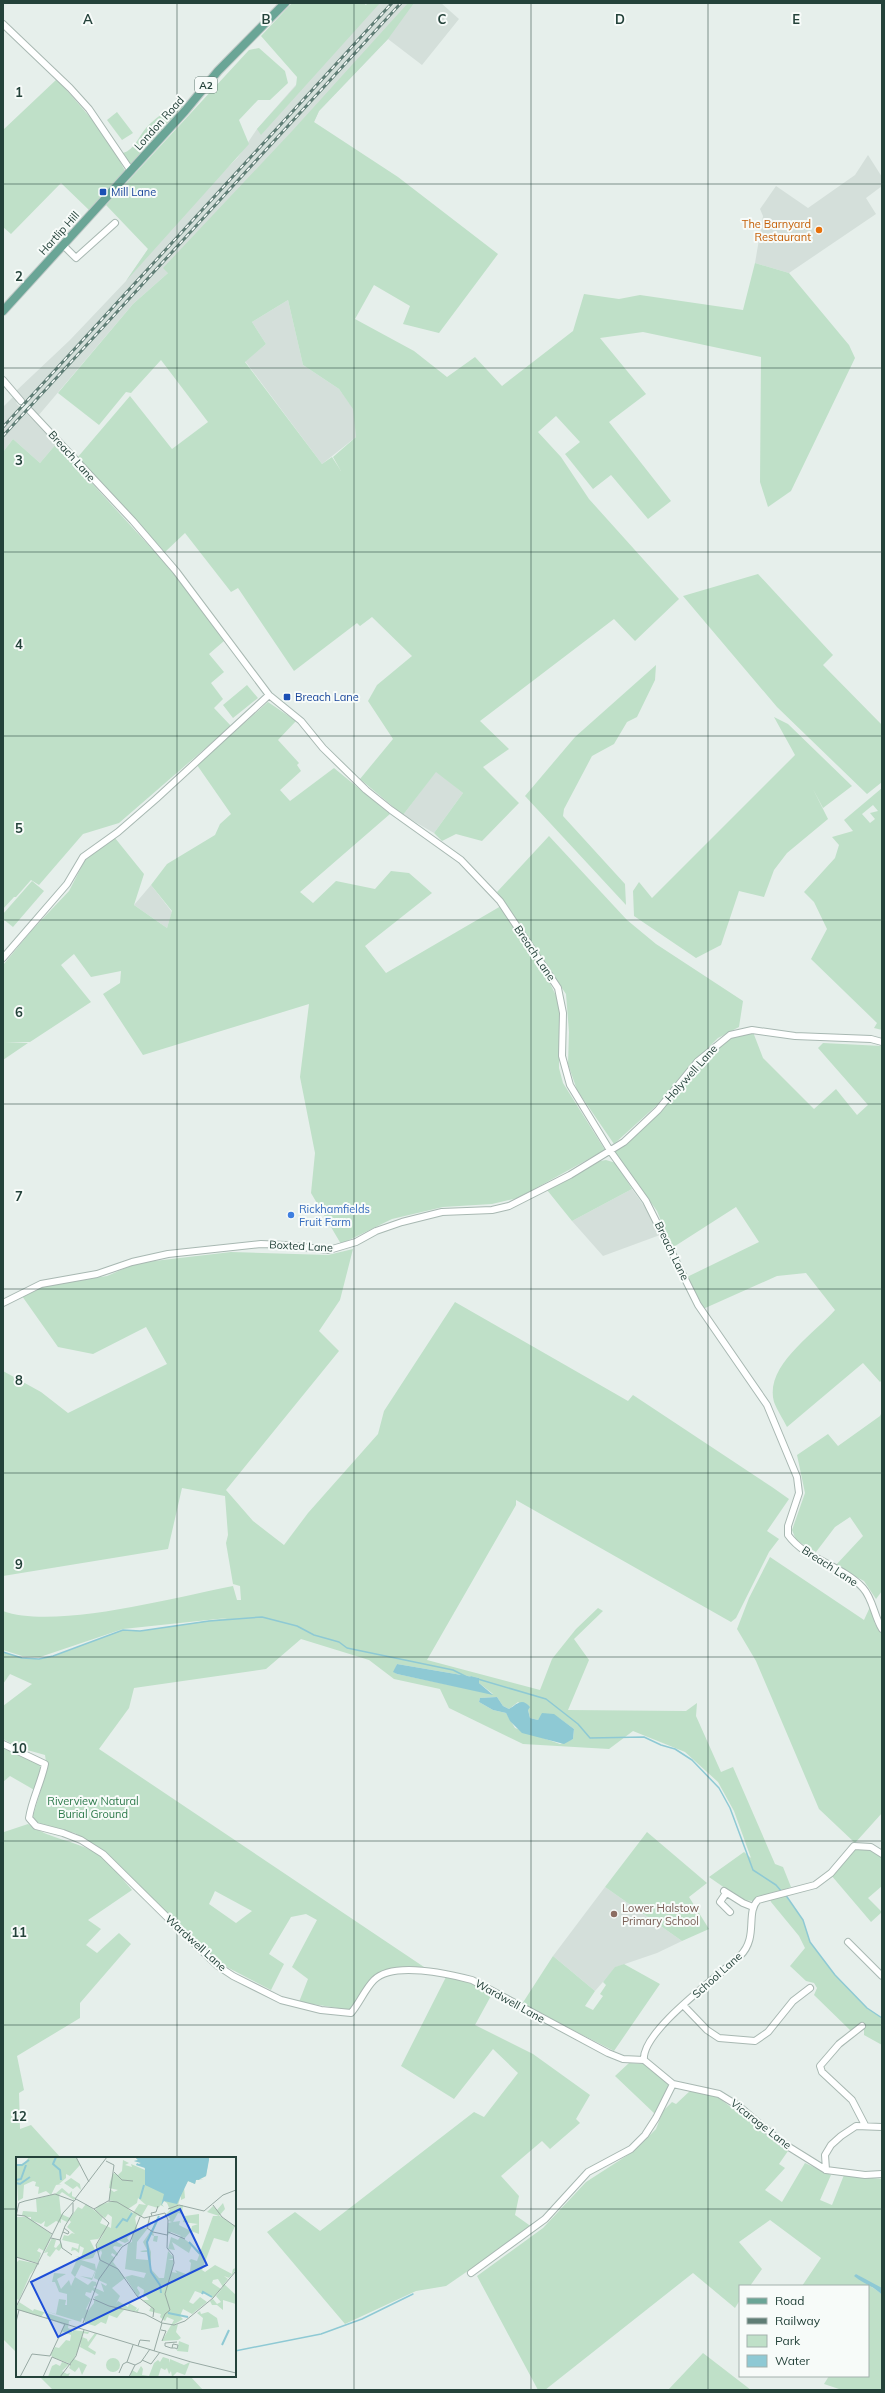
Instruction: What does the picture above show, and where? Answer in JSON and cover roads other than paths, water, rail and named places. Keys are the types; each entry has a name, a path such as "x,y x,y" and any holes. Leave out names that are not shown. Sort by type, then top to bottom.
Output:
{"main road":[{"name":"London Road","path":"130,171 218,71 285,3"},
{"name":"Hartlip Hill","path":"3,311 130,171"}],"street":[{"path":"3,24 70,88 84,104 111,138 130,171"},
{"path":"63,244 76,258 115,223"},
{"path":"3,380 20,400"},
{"name":"Breach Lane","path":"30,411 133,521 176,571 269,695 301,721 323,748 372,796 461,860 500,901 558,988 563,1013 562,1056 564,1071 573,1090 611,1152 646,1201 698,1305 767,1405 797,1477 799,1486 788,1535 812,1556 860,1585 870,1599 877,1621 882,1629"},
{"path":"3,958 67,884 83,857 118,832 151,804 269,695"},
{"name":"Holywell Lane","path":"611,1152 624,1142 658,1110 685,1076 718,1043 738,1032 752,1030 795,1036 871,1040 882,1042"},
{"name":"Boxted Lane","path":"3,1303 41,1284 97,1274 132,1262 168,1254 261,1244 329,1250 356,1242 376,1231 402,1222 442,1212 492,1210 522,1200 611,1152"},
{"name":"Wardwell Lane","path":"3,1744 45,1764 41,1783 31,1804 30,1818 36,1826 63,1833 81,1840 103,1854 140,1893 218,1966 268,1994 303,2006 351,2014 374,1980 382,1975 408,1969 452,1975 472,1980 608,2053 623,2059 644,2060"},
{"path":"730,1912 720,1902 725,1892 753,1907 758,1900 815,1885 831,1872 846,1853 854,1846 871,1847 882,1854"},
{"name":"School Lane","path":"644,2060 643,2052 651,2040 683,2005 740,1956 749,1944 752,1935 753,1907"},
{"path":"848,1942 882,1976"},
{"path":"683,2005 708,2030 719,2038 754,2041 768,2032 793,2001 810,1988"},
{"path":"862,2026 839,2044 820,2066 822,2072 852,2100 865,2126"},
{"name":"Vicarage Lane","path":"644,2060 673,2084 719,2094 740,2107 781,2142 826,2170 865,2176 882,2174"},
{"path":"471,2273 545,2219 588,2172 631,2149 645,2135 671,2091 673,2084"},
{"path":"671,2091 683,2086"},
{"path":"826,2170 824,2155 831,2145 856,2126 882,2127"}],"water":[{"path":"397,1664 479,1678 479,1683 493,1695 397,1674 393,1672"},
{"path":"497,1697 503,1706 509,1709 520,1702 524,1702 530,1707 528,1710 530,1718 538,1720 542,1713 554,1714 574,1729 573,1739 564,1744 522,1733 510,1721 506,1713 493,1710 479,1702 480,1698"},
{"path":"856,2274 882,2288 882,2295 876,2289 854,2276"}],"waterway":[{"path":"3,1652 22,1658 39,1659 53,1656 123,1630 140,1631 209,1621 262,1617 297,1626 314,1635 339,1642 347,1648 453,1670 467,1677"},
{"path":"471,1677 546,1699 578,1724 590,1738 644,1737 661,1745 675,1749 692,1760 719,1788 730,1808 753,1870 776,1885 782,1892"},
{"path":"785,1894 803,1920 810,1942 835,1975 867,2008 882,2018"},
{"path":"236,2351 321,2334 362,2319 413,2294"}],"tunnel":[{"path":"21,401 30,411"}],"railway":[{"path":"3,427 392,3"},
{"path":"3,436 401,3"}],"place":[{"name":"Mill Lane","path":"103,192"},
{"name":"The Barnyard Restaurant","path":"819,230"},
{"name":"Breach Lane","path":"287,697"},
{"name":"Rickhamfields Fruit Farm","path":"291,1215"},
{"name":"Lower Halstow Primary School","path":"614,1914"}],"park label":[{"name":"Riverview Natural Burial Ground","path":"93,1807"}]}
